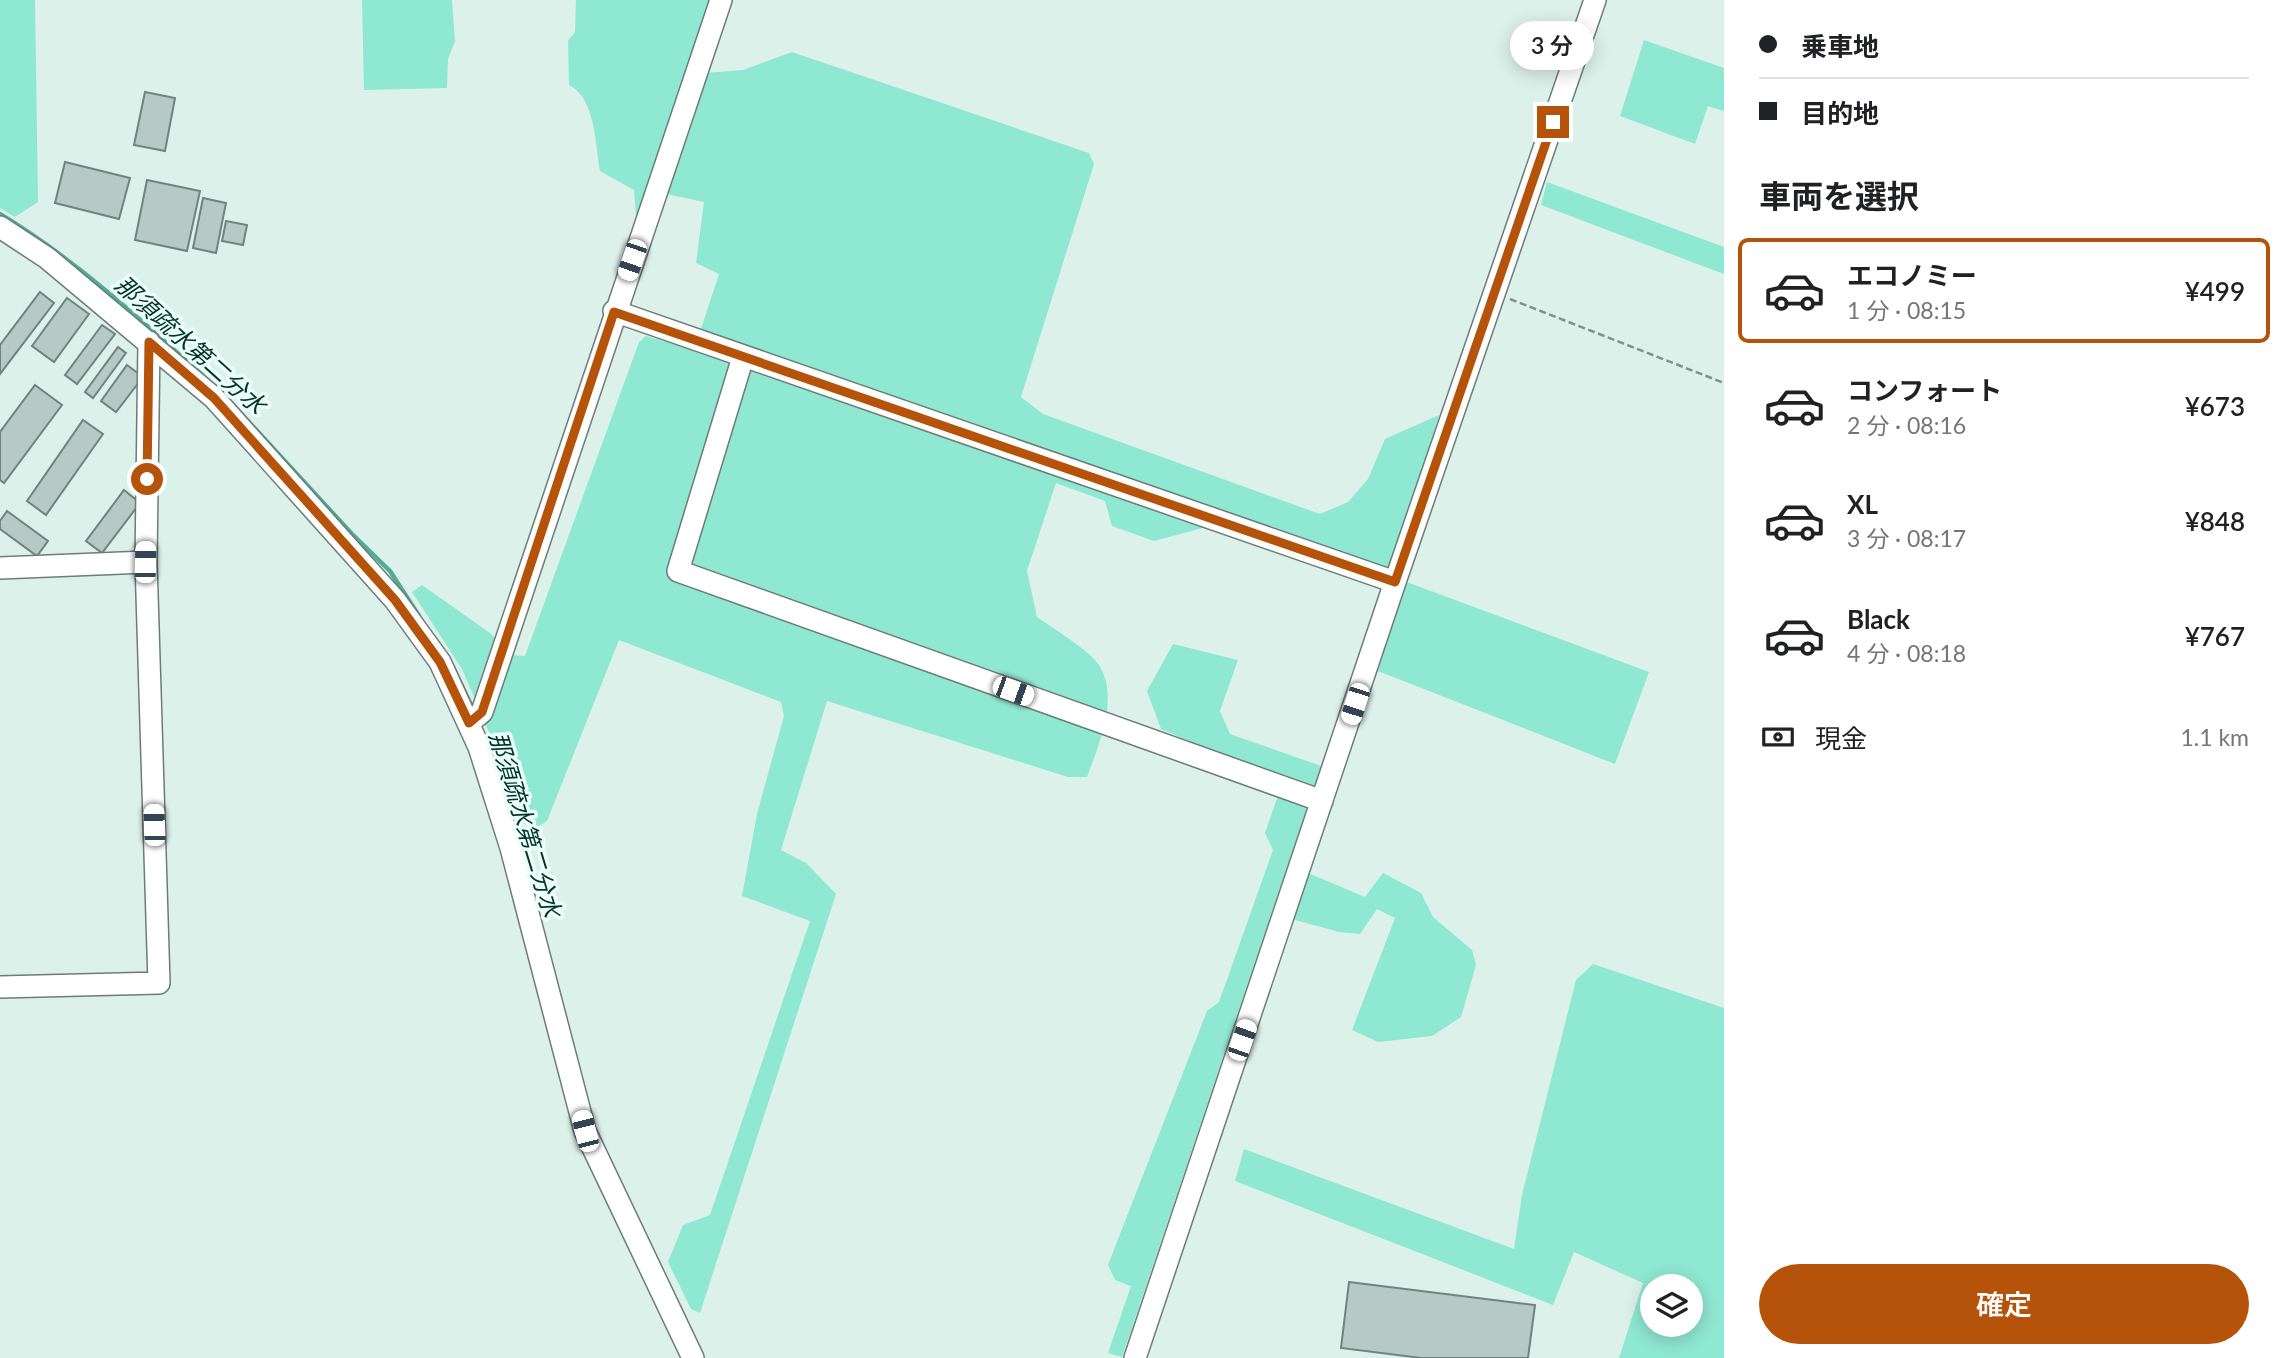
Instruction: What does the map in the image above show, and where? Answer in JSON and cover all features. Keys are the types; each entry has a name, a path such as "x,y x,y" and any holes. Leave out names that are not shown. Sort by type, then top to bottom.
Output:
{"street":[{"path":"469,723 482,712 614,312 721,0"},
{"path":"1135,1358 1395,582 1595,0"},
{"path":"0,227 47,258 214,398 395,600 440,662 469,723 512,848 585,1131 693,1358"},
{"path":"614,312 1395,582"},
{"path":"0,988 159,984 145,562 149,342"},
{"path":"743,357 678,571 1322,801"},
{"path":"0,568 145,562"}],"path":[{"path":"1494,293 1724,383"}],"green space":[{"path":"0,0 35,0 38,202 15,217 0,208"},
{"path":"362,0 452,0 455,41 448,59 447,88 364,90"},
{"path":"576,0 714,0 692,74 743,70 792,52 1089,153 1094,164 1021,397 1043,414 1320,514 1348,502 1368,479 1385,439 1439,415 1391,574 1214,525 1154,541 1112,526 1105,501 1056,483 1027,571 1037,617 1090,655 1106,682 1108,698 1103,731 1087,777 1068,777 827,701 781,850 806,863 836,894 700,1313 691,1309 668,1262 683,1225 710,1215 810,921 742,896 757,814 784,716 781,702 619,640 547,821 536,828 522,823 503,765 462,669 412,592 422,585 490,633 512,655 525,656 639,342 646,336 694,350 719,274 696,263 704,202 666,194 637,229 634,190 600,171 589,111 585,101 569,85 568,41 575,32"},
{"path":"1644,40 1724,68 1724,111 1708,106 1695,144 1620,116"},
{"path":"1547,182 1724,247 1724,274 1541,205"},
{"path":"1404,581 1649,672 1615,764 1378,671"},
{"path":"1173,644 1238,660 1220,711 1230,734 1321,766 1122,1357 1108,1353 1131,1286 1115,1280 1108,1265 1207,1011 1219,1002 1273,850 1265,833 1283,781 1161,729 1147,691"},
{"path":"1308,873 1365,897 1383,873 1421,893 1433,917 1472,950 1476,965 1461,1017 1432,1036 1378,1042 1352,1030 1395,918 1377,909 1360,934 1339,932 1292,919"},
{"path":"1593,964 1724,1008 1724,1358 1619,1358 1640,1292 1640,1337 1703,1337 1703,1274 1640,1274 1640,1282 1574,1252 1553,1305 1235,1181 1244,1149 1514,1249 1522,1195 1576,980"}],"building":[{"path":"145,92 175,98 165,151 134,145"},
{"path":"65,162 130,178 119,219 55,203"},
{"path":"147,180 200,191 187,251 135,240"},
{"path":"203,198 226,203 216,253 193,248"},
{"path":"226,221 247,225 243,245 222,241"},
{"path":"40,292 54,303 0,374 0,345"},
{"path":"67,298 89,314 54,362 32,346"},
{"path":"102,325 115,334 77,384 65,375"},
{"path":"118,347 126,353 93,398 85,392"},
{"path":"127,365 143,377 116,412 101,401"},
{"path":"35,385 62,405 4,483 0,480 0,432"},
{"path":"83,420 103,434 46,515 27,501"},
{"path":"124,490 140,503 102,553 86,541"},
{"path":"7,511 48,541 37,556 0,529 0,521"},
{"path":"1349,1282 1535,1305 1528,1358 1421,1358 1341,1348"}],"waterway":[{"name":"那須疏水第二分水","path":"0,214 80,269 202,375"},
{"name":"那須疏水第二分水","path":"224,395 352,534 390,571 419,616"},
{"name":"那須疏水第二分水","path":"453,667 473,709"}],"route":[{"path":"147,479 149,342 214,398 395,600 440,662 469,723 482,712 614,312 1395,582 1553,122"}]}
